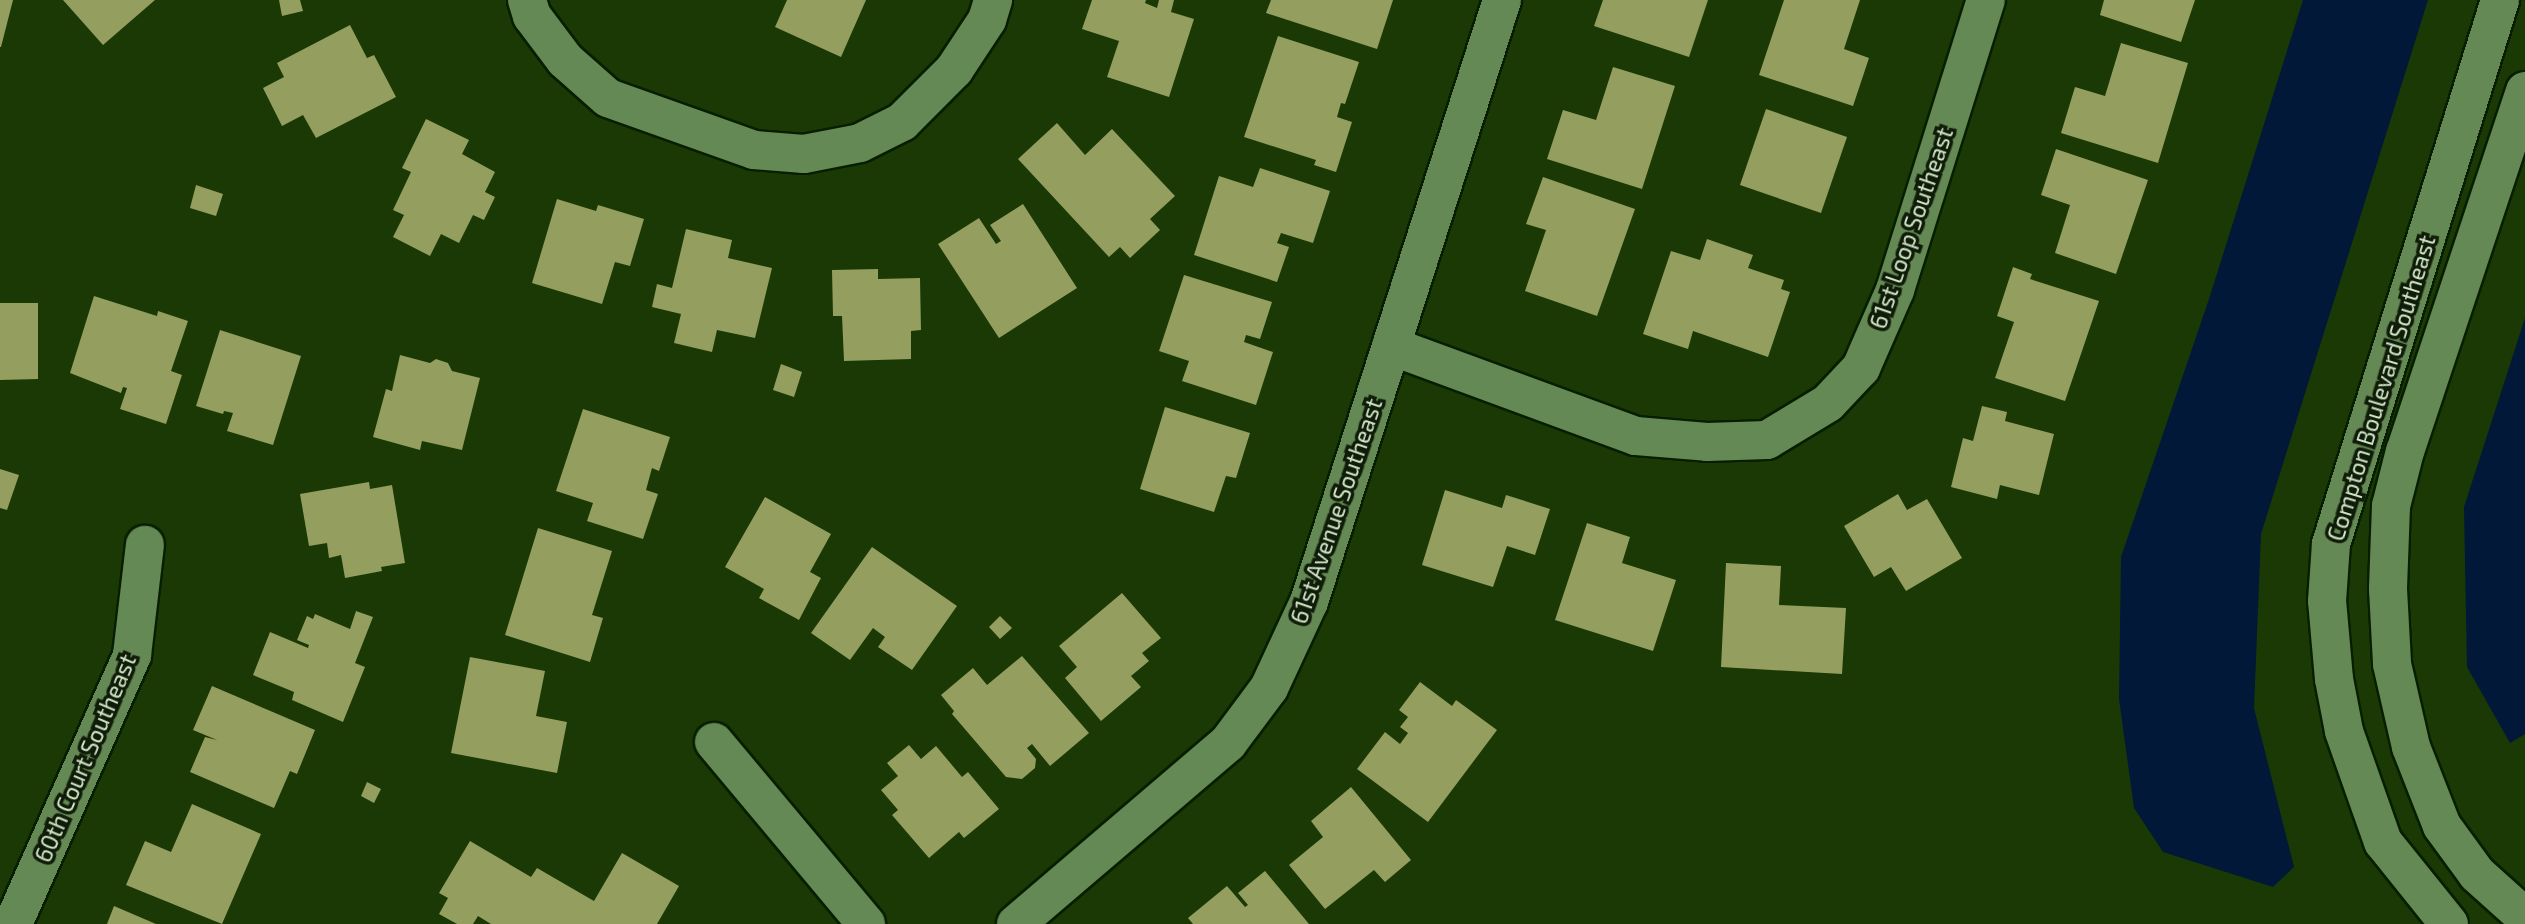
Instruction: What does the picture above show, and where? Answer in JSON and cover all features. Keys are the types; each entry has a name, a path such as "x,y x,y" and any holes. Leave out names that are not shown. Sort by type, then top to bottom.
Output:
{"street":[{"path":"527,0 532,16 565,60 608,98 754,150 804,154 860,142 902,122 954,70 987,20 993,0"},
{"name":"61st Avenue Southeast","path":"1016,924 1228,743 1269,688 1309,602 1502,0"},
{"name":"61st Loop Southeast","path":"1391,346 1636,436 1707,442 1766,440 1828,403 1861,369 1895,290 1986,0"},
{"name":"Compton Boulevard Southeast","path":"2449,924 2383,842 2344,732 2334,679 2327,601 2332,544 2500,0"},
{"name":"Compton Boulevard Southeast","path":"2525,91 2405,451 2391,506 2388,589 2395,676 2411,747 2442,826 2477,874 2525,917"},
{"name":"60th Court Southeast","path":"13,924 132,655 145,545"},
{"path":"714,742 866,924"}],"water":[{"path":"2303,0 2428,0 2261,534 2254,708 2294,867 2273,887 2163,852 2134,808 2119,699 2121,557 2209,299"},
{"path":"2525,318 2525,734 2510,743 2467,667 2464,507"}],"building":[{"path":"0,0 13,0 1,47 0,47"},
{"path":"63,0 155,0 103,45"},
{"path":"279,0 300,0 303,11 282,16"},
{"path":"787,0 866,0 841,57 775,27"},
{"path":"1092,0 1146,0 1145,3 1157,8 1159,0 1174,0 1171,12 1194,19 1169,97 1107,77 1119,41 1082,29"},
{"path":"1271,0 1393,0 1377,49 1266,13"},
{"path":"1603,0 1708,0 1689,57 1594,26"},
{"path":"1784,0 1860,0 1844,49 1869,58 1853,106 1759,75"},
{"path":"2104,0 2195,0 2181,42 2100,15"},
{"path":"350,25 367,58 374,55 396,97 316,138 303,115 282,126 263,88 284,77 277,63"},
{"path":"1278,36 1359,62 1345,104 1341,103 1337,117 1352,122 1336,172 1314,165 1316,160 1244,137"},
{"path":"2121,43 2188,63 2158,163 2061,133 2075,87 2105,96"},
{"path":"1613,67 1675,86 1642,189 1547,159 1563,110 1596,120"},
{"path":"1766,109 1847,137 1821,213 1740,185"},
{"path":"426,119 469,140 462,154 495,172 485,192 495,197 484,220 473,215 459,243 441,234 430,256 393,237 404,215 393,210 411,172 402,168"},
{"path":"1057,123 1085,155 1112,129 1175,196 1150,219 1160,230 1130,258 1120,247 1109,257 1018,159"},
{"path":"2056,149 2148,180 2116,274 2055,253 2070,205 2041,195"},
{"path":"1260,168 1330,191 1313,243 1281,233 1277,243 1289,247 1277,282 1194,255 1219,176 1253,187"},
{"path":"1543,177 1635,209 1597,316 1525,291 1546,230 1526,224"},
{"path":"196,185 223,194 216,216 190,208"},
{"path":"557,199 596,211 598,205 644,219 630,266 615,262 602,304 532,283"},
{"path":"1023,204 1077,288 999,338 938,244 979,218 996,244 1001,241 990,225"},
{"path":"686,229 732,240 728,258 772,268 755,338 717,330 712,352 674,343 681,314 652,307 657,284 672,288"},
{"path":"1707,239 1753,255 1748,268 1784,280 1781,289 1790,292 1768,357 1693,331 1688,349 1643,334 1671,251 1700,260"},
{"path":"2013,267 2032,274 2030,279 2099,301 2065,401 1995,378 2014,322 1997,316"},
{"path":"878,269 878,279 920,278 921,330 911,331 911,359 844,361 842,316 833,316 832,270"},
{"path":"1184,275 1272,302 1260,339 1246,335 1244,342 1273,352 1256,405 1182,381 1189,361 1159,351"},
{"path":"94,296 157,316 158,311 188,321 171,371 182,375 166,424 120,409 127,388 123,387 121,393 70,373"},
{"path":"0,303 38,303 38,379 0,380"},
{"path":"220,330 301,356 273,445 227,431 233,413 224,411 223,414 196,406"},
{"path":"400,355 430,363 436,359 448,363 452,371 480,378 462,450 422,441 420,450 373,437 386,389 392,391"},
{"path":"781,364 802,372 794,397 773,390"},
{"path":"1982,406 2007,412 2005,421 2054,434 2039,495 2000,485 1997,499 1951,487 1963,438 1973,441"},
{"path":"1165,407 1250,433 1236,478 1226,476 1214,512 1140,489"},
{"path":"583,409 670,437 659,471 652,468 646,490 658,494 643,539 587,521 593,503 556,491"},
{"path":"0,469 19,475 7,510 0,508"},
{"path":"369,482 370,489 392,485 405,563 381,567 382,571 345,578 341,555 329,558 327,543 309,546 300,494"},
{"path":"1445,490 1502,508 1506,495 1550,509 1535,555 1507,546 1493,587 1422,565"},
{"path":"1898,494 1907,510 1927,499 1962,558 1906,591 1891,567 1874,577 1844,526"},
{"path":"765,497 831,534 810,572 821,578 799,620 759,598 764,589 725,567"},
{"path":"1587,523 1630,537 1622,563 1676,580 1653,651 1555,620"},
{"path":"538,528 612,551 592,615 603,618 590,662 505,635"},
{"path":"872,547 957,606 912,670 878,647 885,637 873,628 850,660 811,633"},
{"path":"1726,563 1781,566 1779,605 1846,608 1842,674 1721,667"},
{"path":"1122,593 1161,638 1142,653 1149,661 1131,676 1141,687 1101,721 1065,678 1077,667 1059,646"},
{"path":"356,611 373,617 355,663 365,667 343,722 292,700 294,692 253,675 270,632 308,648 309,645 297,640 307,616 313,619 315,614 350,629"},
{"path":"1000,616 1012,628 1000,639 989,627"},
{"path":"1022,656 1089,733 1050,766 1032,744 1027,748 1036,759 1035,768 1022,779 1006,777 952,714 954,711 941,695 973,668 987,685"},
{"path":"470,657 545,671 536,716 567,722 557,773 451,753"},
{"path":"1420,682 1452,706 1456,700 1497,730 1428,822 1357,769 1385,732 1400,744 1408,733 1400,727 1408,717 1399,710"},
{"path":"212,686 315,730 297,774 290,771 274,808 190,772 205,737 217,740 193,730"},
{"path":"909,745 921,759 936,746 962,777 968,772 999,809 964,838 959,832 929,858 892,815 898,810 881,790 898,776 887,763"},
{"path":"367,782 381,789 374,803 361,796"},
{"path":"1351,787 1411,860 1385,882 1374,870 1325,909 1289,865 1323,837 1311,821"},
{"path":"192,804 261,834 222,924 126,885 145,841 171,852"},
{"path":"470,841 531,877 537,868 594,901 622,853 679,886 657,924 491,924 478,916 473,924 457,924 439,914 448,898 439,893"},
{"path":"1265,871 1309,924 1193,924 1188,918 1227,886 1245,907 1248,905 1238,893"},
{"path":"114,906 156,924 107,924"}]}
